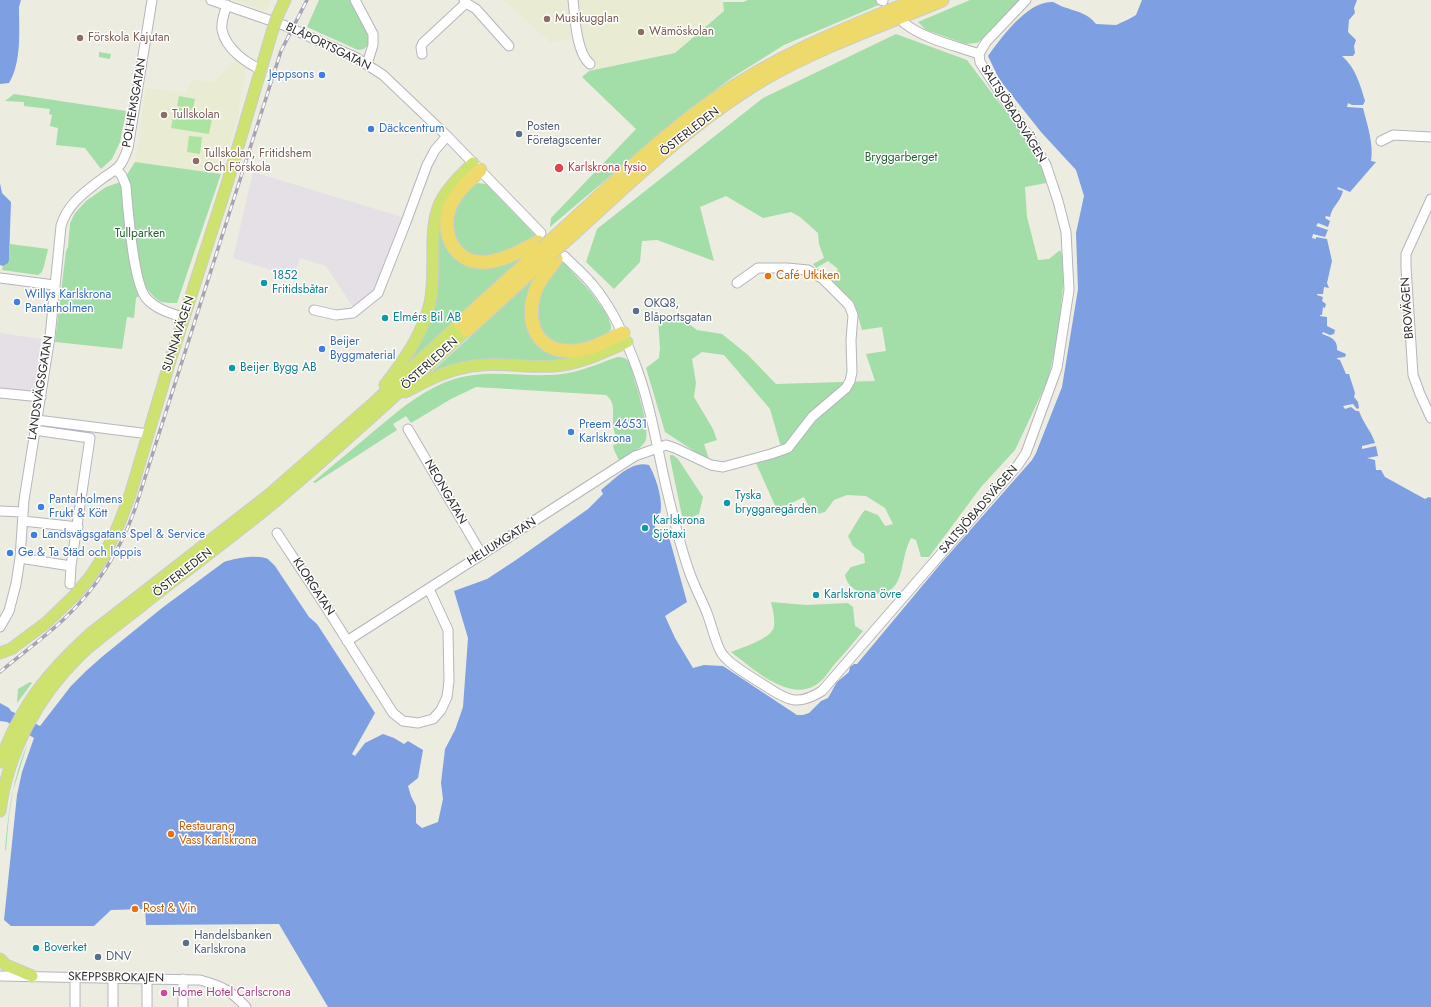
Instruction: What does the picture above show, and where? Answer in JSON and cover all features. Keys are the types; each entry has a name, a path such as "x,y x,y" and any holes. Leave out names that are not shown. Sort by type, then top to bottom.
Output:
{"highway":[{"name":"ÖSTERLEDEN","path":"573,229 647,154 688,119 736,85 788,55 852,26 917,0"},
{"name":"ÖSTERLEDEN","path":"463,327 549,249 658,157 694,127 740,94 793,63 834,44 942,0"},
{"path":"476,167 452,203 448,213 446,223 447,232 454,249 462,256 473,261 487,262 511,255 549,249 532,302 531,310 533,326 540,340 554,349 571,352 625,338"}],"main road":[{"name":"SUNNAVÄGEN","path":"0,653 11,649 46,623 70,600 90,577 105,554 119,524 130,495 170,361 227,184 272,32 285,0"},
{"path":"368,408 397,369 423,325 432,290 434,229 437,213 444,196 476,167"},
{"name":"ÖSTERLEDEN","path":"0,762 17,734 41,685 56,666 90,634 270,494 463,327"},
{"name":"ÖSTERLEDEN","path":"27,715 50,690 65,670 81,654 275,501 330,455 393,397 463,327"},
{"path":"393,397 456,369 492,364 542,366 562,365 592,357 625,338"},
{"name":"SUNNAVÄGEN","path":"0,647 24,639"},
{"name":"ÖSTERLEDEN","path":"0,811 17,734"},
{"path":"0,959 6,965 32,976"}],"street":[{"name":"POLHEMSGATAN","path":"116,169 121,163 128,148 152,0"},
{"name":"BLÅPORTSGATAN","path":"211,0 298,32 367,64 383,75 447,136 549,249 592,284 612,312 625,338 638,371 658,447"},
{"path":"355,0 373,34 373,45 367,64"},
{"path":"573,0 578,36 583,56 590,64"},
{"name":"SALTSJÖBADSVÄGEN","path":"658,447 668,495 688,570 707,614 722,655 739,668 786,698 800,701 811,698 822,691 1018,465 1026,453 1056,368 1069,290 1066,232 1058,201 1046,165 980,62 980,54 986,42 1026,0"},
{"path":"422,54 421,48 423,43 465,1 476,9 509,46"},
{"path":"227,5 222,22 222,31 225,39 230,47 241,57 254,67 262,70"},
{"path":"904,23 913,30 929,38 980,54"},
{"path":"1381,141 1393,135 1431,138"},
{"path":"314,310 336,315 353,313 378,293 427,165 435,150 447,136"},
{"name":"LANDSVÄGSGATAN","path":"0,628 8,611 16,584 20,558 27,477 50,337 54,285 63,217 75,201 116,169"},
{"path":"116,169 122,176 126,186 135,260 141,290 145,298 156,307 185,318"},
{"name":"BROVÄGEN","path":"1431,199 1406,254 1413,375 1431,418"},
{"path":"658,447 666,445 711,465 724,467 771,454 788,448 812,417 846,388 850,381 852,372 851,340 853,315 849,305 823,278 808,270 758,268 737,283"},
{"path":"0,278 54,285"},
{"path":"0,393 41,397"},
{"path":"37,420 149,434"},
{"name":"NEONGATAN","path":"408,429 482,555"},
{"path":"34,430 90,438 71,566 70,584"},
{"name":"HELIUMGATAN","path":"347,641 635,456 658,447"},
{"path":"0,512 78,527"},
{"name":"KLORGATAN","path":"277,534 287,547 393,713 403,721 418,723 433,719 441,710 447,697 449,681 448,630 429,589"},
{"path":"20,558 71,566"},
{"name":"SKEPPSBROKAJEN","path":"0,976 200,980 220,985 237,997 246,1007"},
{"path":"75,978 75,1007"},
{"path":"113,979 113,1007"},
{"path":"147,979 147,1007"},
{"path":"183,979 183,1007"}],"shaded area":[{"path":"233,0 271,0 266,11"},
{"name":"Musikugglan","path":"504,0 566,0 571,39 550,42"},
{"name":"Wämöskolan","path":"576,0 722,0 724,10 675,53 589,71"},
{"path":"236,59 246,68 238,116 221,174 135,162 146,88 185,93 193,80 214,82"},
{"path":"253,172 402,217 373,293 353,307 326,266 300,258 293,277 233,258"},
{"path":"0,333 41,339 34,394 0,391"}],"green space":[{"path":"319,0 351,0 366,27 368,45 364,49 358,50 307,27"},
{"path":"748,0 877,0 881,4 784,45 733,77 688,110 550,227 551,218 636,129 582,77 589,71 675,53 724,11 723,2 743,2"},
{"path":"970,0 1021,0 984,38 977,43 966,44 926,30 918,22"},
{"name":"Bryggarberget","path":"896,34 967,60 1019,129 1041,164 1047,179 1046,183 1025,187 1027,217 1038,260 1049,259 1060,250 1063,256 1063,286 1058,336 1048,380 1015,450 981,487 929,557 921,557 916,540 911,538 899,578 895,586 888,591 878,594 860,592 854,589 847,582 845,575 851,567 865,563 864,554 853,546 848,536 865,510 878,515 885,526 893,524 885,508 866,496 847,495 834,500 825,512 813,515 804,497 777,510 756,463 781,447 770,409 724,355 702,352 692,359 696,383 694,397 713,429 717,440 704,444 709,459 665,432 646,368 659,358 660,348 658,319 677,315 697,330 722,334 748,355 776,384 875,381 866,354 886,351 882,327 862,330 854,302 832,282 838,269 828,261 816,268 813,264 824,258 819,244 818,233 800,217 791,212 763,218 726,196 700,207 714,261 657,240 642,241 640,262 614,289 586,262 597,229 763,98"},
{"path":"99,52 111,54 110,59 99,57"},
{"path":"14,94 126,111 120,142 112,159 101,169 85,148 56,145 58,128 50,126 52,115 49,114 50,109 24,106 24,102 5,101"},
{"path":"179,96 195,99 193,109 177,106"},
{"path":"175,107 213,113 209,134 171,128"},
{"path":"189,136 202,137 200,154 187,152"},
{"name":"Tullparken","path":"135,162 221,174 177,303 160,301 148,290 136,298 134,318 127,317 122,349 55,342 70,223 75,213 86,201 106,187 123,181"},
{"path":"478,183 486,184 536,236 506,252 488,257 472,256 464,251 453,233 452,221 464,196 473,186"},
{"path":"459,187 444,241 448,250 455,258 529,253 405,366 424,332 436,225"},
{"path":"10,244 48,249 42,272 38,275 2,270 3,266 9,260"},
{"path":"562,261 590,291 606,313 611,325 611,329 608,333 579,345 560,345 551,341 543,334 536,316 541,291 554,269"},
{"path":"538,275 529,331 534,342 543,350 558,357 581,355 578,359 530,362 426,377"},
{"path":"617,357 625,358 630,364 644,416 647,436 643,445 619,460 613,445 617,444 613,425 612,404 611,400 606,395 476,387 451,399 411,423 406,416 393,424 397,430 315,483 313,482 390,418 414,400 439,385 467,376 477,375 559,375 584,369"},
{"path":"670,455 673,455 678,459 703,497 699,514 683,521 670,458"},
{"path":"771,602 806,605 848,603 853,607 855,626 863,631 820,682 814,686 804,689 792,689 781,686 759,673 731,652 762,639 772,631 774,621"},
{"path":"30,682 32,683 17,703 18,689"},
{"path":"28,742 13,791 5,850 8,822 12,795 18,769"}],"water":[{"path":"0,0 21,0 19,7 19,46 16,66 9,83 0,84"},
{"path":"1142,0 1357,0 1354,8 1355,13 1349,20 1348,32 1356,40 1354,46 1355,53 1353,56 1342,56 1347,60 1354,71 1365,101 1363,105 1352,105 1348,103 1347,107 1363,108 1371,141 1371,161 1376,162 1350,192 1338,187 1337,189 1343,191 1340,199 1332,210 1330,217 1326,216 1325,218 1330,221 1328,227 1318,223 1316,226 1328,230 1325,237 1313,234 1312,238 1316,239 1316,237 1327,239 1332,261 1327,283 1329,288 1324,287 1323,294 1317,295 1323,297 1322,301 1326,304 1325,308 1323,307 1322,315 1320,316 1327,317 1327,326 1335,330 1334,334 1330,335 1323,332 1322,334 1333,339 1336,343 1337,350 1346,354 1345,357 1337,359 1340,360 1346,374 1349,374 1355,393 1354,397 1358,402 1359,408 1357,409 1353,404 1343,406 1345,409 1351,407 1356,411 1359,411 1375,443 1362,446 1362,449 1376,446 1378,456 1367,458 1375,460 1376,470 1381,470 1385,477 1425,499 1429,497 1431,498 1431,1007 328,1007 279,924 146,925 145,909 111,910 94,926 11,926 4,920 17,795 22,772 34,738 7,722 0,721 0,703 9,708 11,711 40,726 71,686 86,671 162,608 224,562 246,557 268,559 275,566 309,617 317,624 375,713 352,754 355,756 365,743 383,734 404,744 408,741 423,750 418,778 408,786 416,806 416,823 422,828 438,822 443,799 441,783 445,749 455,730 463,707 468,638 454,591 487,579 516,560 588,509 603,494 601,490 617,476 636,465 649,465 659,489 661,509 655,530 669,537 687,602 665,616 675,638 693,668 704,665 723,666 797,715 809,713 821,701 828,698 837,682 849,672 850,667 857,664 943,561 1032,460 1062,387 1078,289 1076,233 1084,196 1076,170 1041,132 999,79 988,56 1007,31 1016,22 1034,7 1044,3 1053,2 1083,14 1096,24 1116,25 1136,15"},
{"path":"0,183 2,193 11,202 9,260 8,263 3,266 0,265"}],"railway":[{"path":"0,672 49,633 76,607 97,582 122,540 129,525 281,51 307,0"}],"place":[{"name":"Musikugglan","path":"547,19"},
{"name":"Wämöskolan","path":"641,32"},
{"name":"Förskola Kajutan","path":"80,38"},
{"name":"Jeppsons","path":"322,75"},
{"name":"Tullskolan","path":"164,115"},
{"name":"Däckcentrum","path":"371,129"},
{"name":"Posten Företagscenter","path":"519,134"},
{"name":"Tullskolan, Fritidshem Och Förskola","path":"196,161"},
{"name":"Karlskrona fysio","path":"559,168"},
{"name":"Café Utkiken","path":"768,276"},
{"name":"1852 Fritidsbåtar","path":"264,283"},
{"name":"Willys Karlskrona Pantarholmen","path":"17,302"},
{"name":"OKQ8, Blåportsgatan","path":"636,311"},
{"name":"Elmérs Bil AB","path":"385,318"},
{"name":"Beijer Byggmaterial","path":"322,349"},
{"name":"Beijer Bygg AB","path":"232,368"},
{"name":"Preem 46531 Karlskrona","path":"571,432"},
{"name":"Tyska bryggaregården","path":"727,503"},
{"name":"Pantarholmens Frukt & Kött","path":"41,507"},
{"name":"Karlskrona Sjötaxi","path":"645,528"},
{"name":"Landsvägsgatans Spel & Service","path":"34,535"},
{"name":"Ge & Ta Städ och loppis","path":"10,553"},
{"name":"Karlskrona övre","path":"816,595"},
{"name":"Restaurang Vass Karlskrona","path":"171,834"},
{"name":"Rost & Vin","path":"135,909"},
{"name":"Handelsbanken Karlskrona","path":"186,943"},
{"name":"Boverket","path":"36,948"},
{"name":"DNV","path":"98,957"},
{"name":"Home Hotel Carlscrona","path":"164,993"}]}
